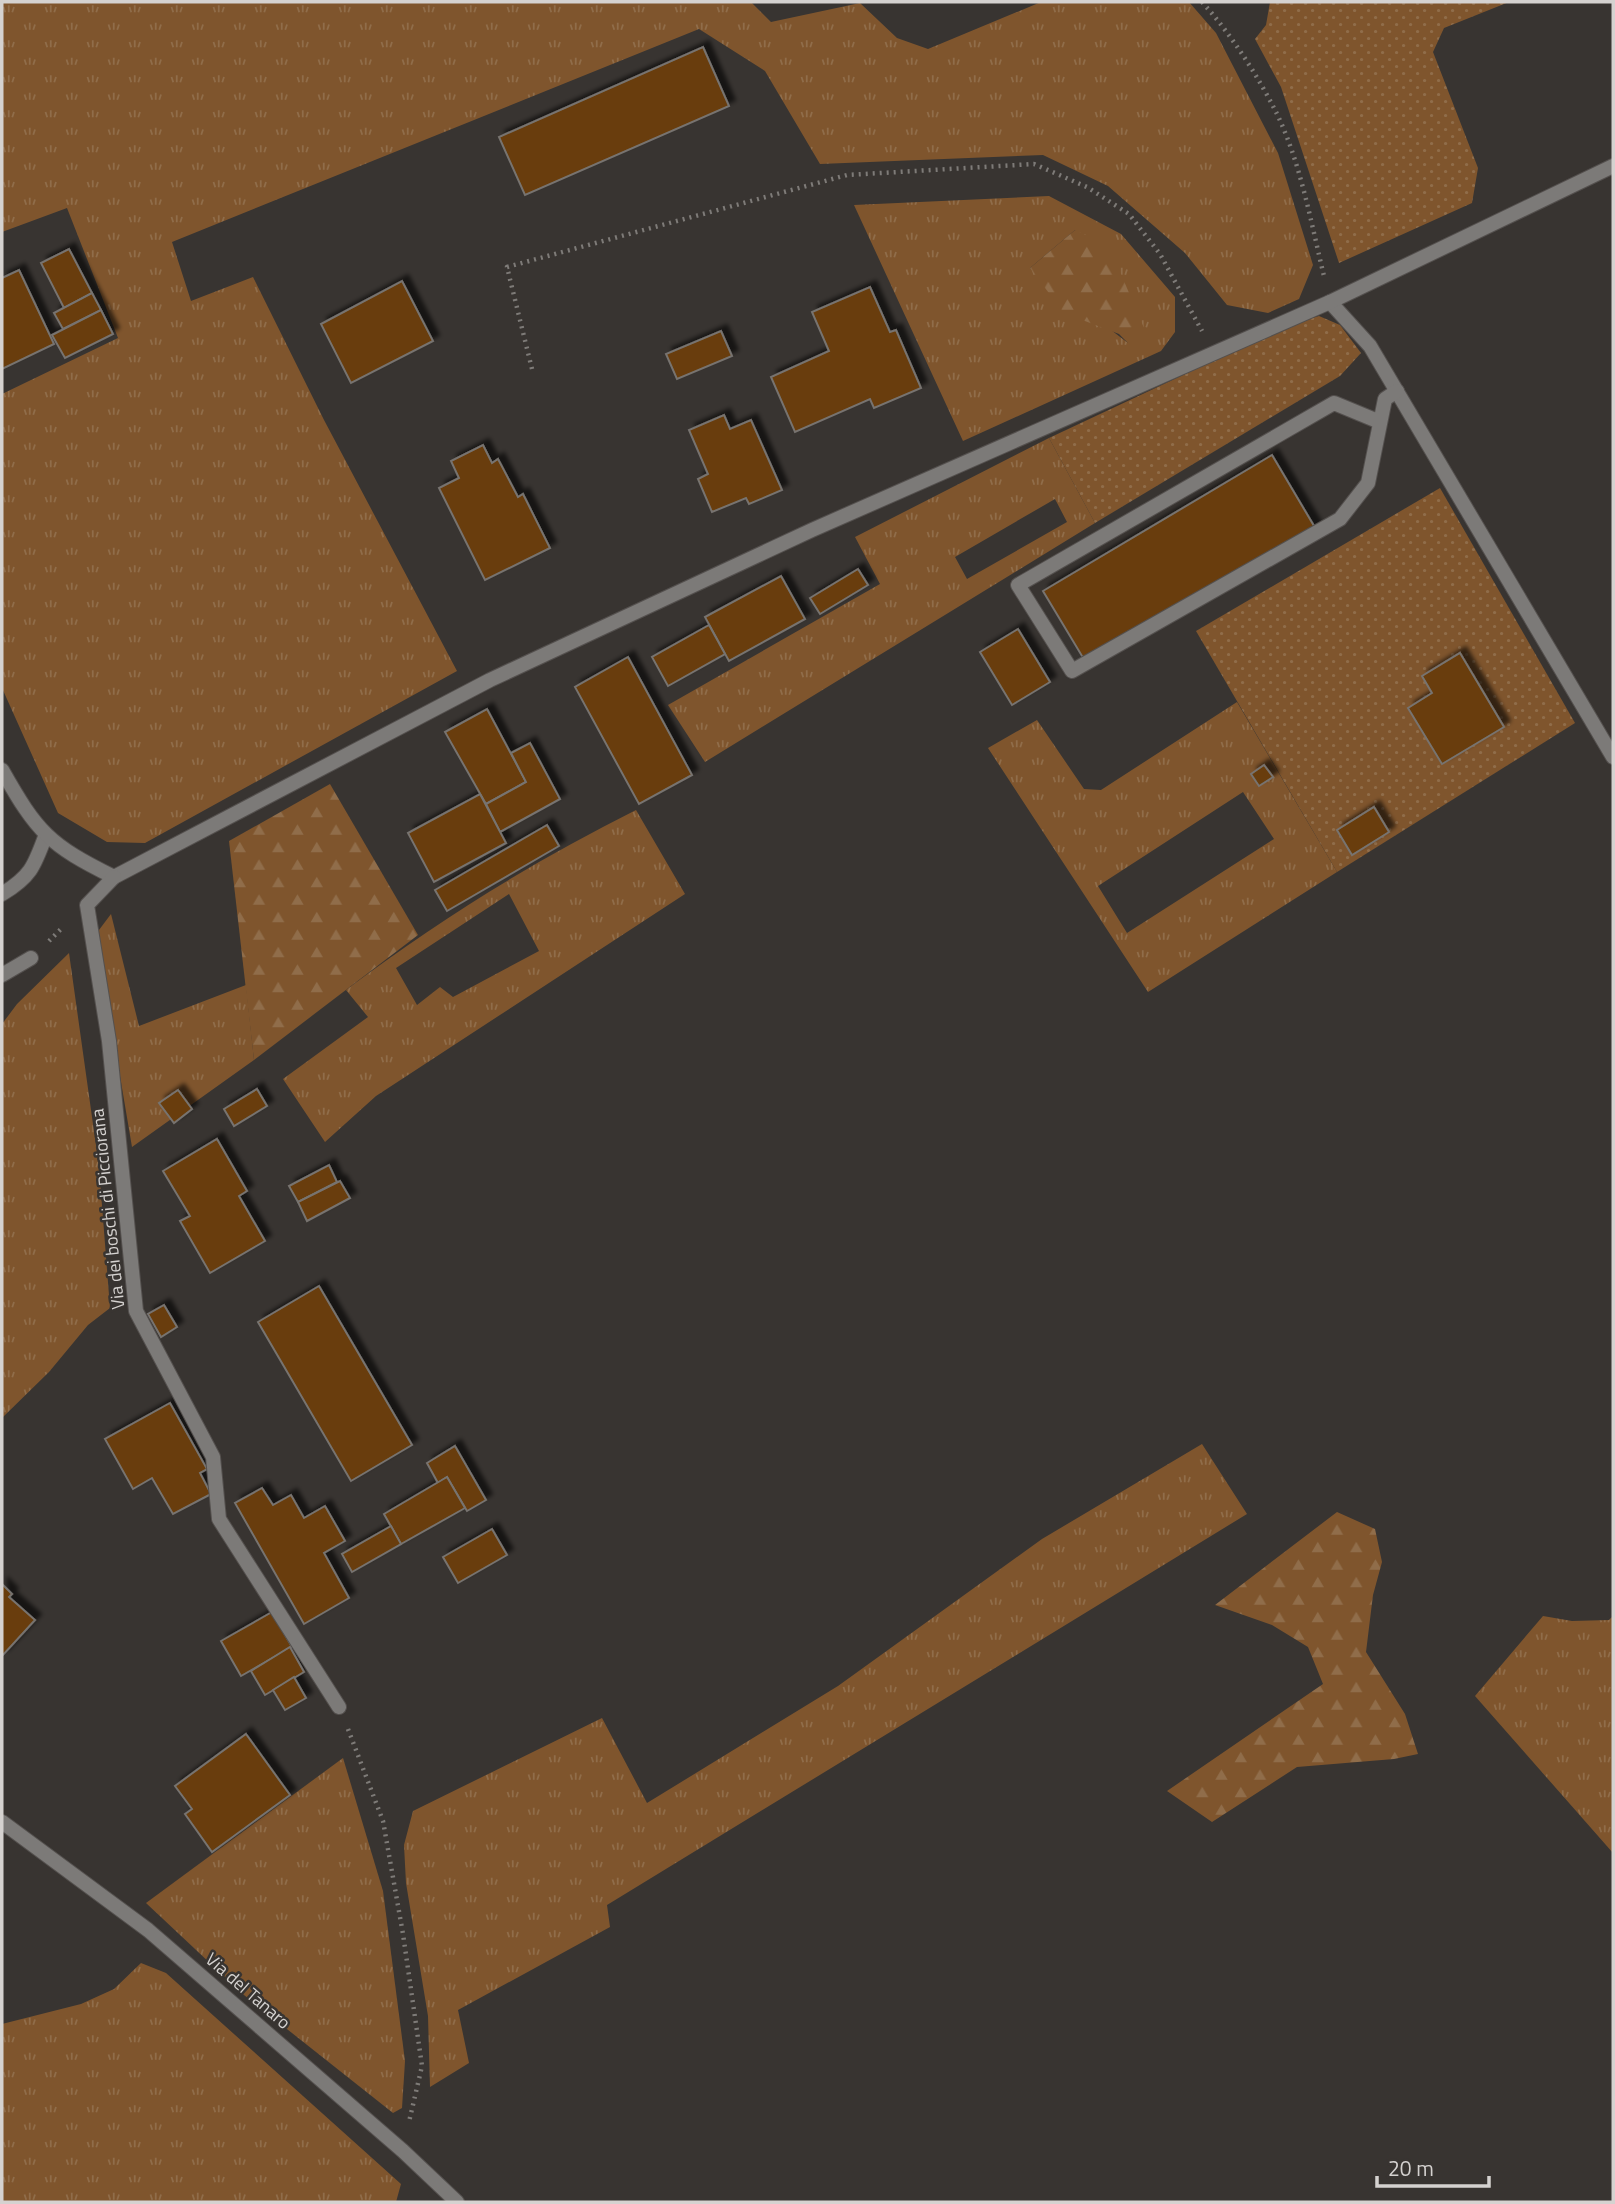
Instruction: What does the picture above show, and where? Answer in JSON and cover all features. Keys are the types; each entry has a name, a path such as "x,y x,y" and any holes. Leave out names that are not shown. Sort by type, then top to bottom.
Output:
{"street":[{"path":"2,770 25,811 45,837 79,860 114,877 490,680 812,530 1331,302 1613,166"},
{"path":"1331,302 1370,346 1613,757"},
{"path":"1380,422 1334,403 1018,586 1072,671 1340,519 1368,482 1385,399 1397,391"},
{"path":"2,894 21,882 33,869 45,837"},
{"name":"Via dei boschi di Picciorana","path":"114,877 87,905 109,1041 136,1311 213,1457 219,1519 339,1707"},
{"path":"2,975 31,958"},
{"name":"Via del Tanaro","path":"2,1822 148,1930 403,2151 457,2202"}],"path":[{"path":"1202,2 1250,68 1278,115 1300,178 1331,302"},
{"path":"532,369 507,267 847,175 1034,164 1087,187 1129,214 1160,254 1214,353"},
{"path":"339,1707 383,1821 422,2066 403,2151"}],"green space":[{"path":"2,2 751,2 771,22 860,3 897,38 928,49 1041,2 1189,2 1216,33 1278,153 1313,265 1299,299 1268,313 1227,305 1185,253 1108,186 1043,155 820,164 765,71 699,29 172,242 191,301 253,277 324,420 457,671 145,843 107,842 58,813 2,688 2,394 118,338 67,208 2,232"},
{"path":"1270,2 1509,2 1444,28 1433,52 1478,168 1472,203 1339,263 1281,87 1255,39 1266,25"},
{"path":"1049,196 1121,234 1175,297 1175,332 1161,351 963,441 854,205","holes":["1075,230 1128,343 1030,268"]},
{"path":"1075,230 1109,246 1144,328 1128,343 1119,334 1064,313 1030,268"},
{"path":"1319,316 1340,325 1361,353 1340,376 1095,523 1049,438 1294,323"},
{"path":"1049,438 1095,523 705,762 668,705 880,584 855,537","holes":["1055,499 1067,522 967,579 955,557"]},
{"path":"1440,488 1575,723 1337,872 1196,631"},
{"path":"1237,702 1337,872 1148,992 988,748 1037,720 1084,789 1101,790","holes":["1243,792 1274,839 1127,933 1098,886"]},
{"path":"330,784 418,935 254,1060 229,841"},
{"path":"636,810 685,894 376,1096 325,1142 283,1079 368,1017 346,990 451,916 523,871","holes":["509,894 539,951 453,997 440,987 417,1005 396,968"]},
{"path":"111,914 139,1026 246,985 254,1060 132,1147 96,934"},
{"path":"69,953 99,1167 110,1308 88,1325 49,1372 2,1418 2,1024 17,1004"},
{"path":"1202,1444 1247,1514 607,1905 610,1927 458,2010 469,2063 430,2087 428,2016 406,1883 404,1845 413,1811 602,1718 647,1803 838,1686 1042,1539"},
{"path":"1337,1512 1375,1529 1382,1562 1373,1595 1366,1652 1405,1714 1418,1754 1394,1759 1297,1767 1212,1822 1167,1791 1323,1684 1308,1647 1272,1625 1215,1605"},
{"path":"1543,1616 1572,1621 1609,1620 1613,1616 1613,1853 1475,1696"},
{"path":"343,1758 383,1891 405,2061 402,2108 393,2113 244,1995 146,1903"},
{"path":"141,1963 166,1973 401,2184 396,2202 2,2202 2,2024 81,2004 114,1989"}],"building":[{"path":"703,47 729,106 525,195 499,137"},
{"path":"69,249 92,293 64,308 41,263"},
{"path":"19,270 54,344 2,369 2,278"},
{"path":"402,281 433,341 351,383 321,324"},
{"path":"870,287 890,332 896,330 921,388 874,408 870,399 795,432 771,377 829,351 812,312"},
{"path":"92,293 101,310 63,329 54,313"},
{"path":"101,310 113,334 65,358 52,335"},
{"path":"721,331 732,356 677,379 666,354"},
{"path":"724,415 730,429 751,420 782,490 749,504 746,498 712,512 698,479 708,474 689,430"},
{"path":"483,445 492,463 498,459 518,497 523,494 550,548 485,580 439,488 459,478 451,461"},
{"path":"1272,455 1317,531 1088,666 1043,591"},
{"path":"858,569 868,585 820,614 810,598"},
{"path":"781,576 805,619 729,661 705,617"},
{"path":"709,625 725,654 668,686 652,657"},
{"path":"1018,629 1050,682 1012,705 980,652"},
{"path":"1460,653 1504,727 1442,764 1408,708 1432,693 1422,676"},
{"path":"628,657 692,775 639,804 575,687"},
{"path":"487,709 526,782 486,804 445,732"},
{"path":"530,743 560,799 500,832 486,804 526,782 511,753"},
{"path":"1264,765 1273,777 1259,786 1251,774"},
{"path":"480,794 506,843 434,882 408,833"},
{"path":"1374,807 1389,832 1352,855 1337,830"},
{"path":"547,825 559,846 447,911 435,890"},
{"path":"257,1089 267,1106 234,1126 224,1109"},
{"path":"178,1090 192,1109 174,1123 159,1103"},
{"path":"217,1139 247,1191 239,1196 265,1241 210,1273 180,1221 190,1216 163,1171"},
{"path":"329,1165 337,1182 298,1202 289,1186"},
{"path":"340,1181 350,1198 307,1221 298,1202"},
{"path":"319,1286 412,1445 351,1481 258,1322"},
{"path":"164,1305 177,1327 161,1337 148,1314"},
{"path":"170,1403 207,1469 200,1473 211,1494 173,1514 152,1478 133,1489 105,1439"},
{"path":"455,1446 486,1500 467,1511 447,1477 438,1483 427,1463"},
{"path":"447,1477 465,1508 401,1544 384,1514"},
{"path":"262,1488 273,1505 291,1495 304,1518 325,1506 345,1541 324,1553 349,1598 304,1624 235,1503"},
{"path":"391,1526 401,1544 352,1572 342,1554"},
{"path":"492,1529 507,1555 458,1583 443,1557"},
{"path":"2,1584 12,1594 9,1597 35,1620 2,1656"},
{"path":"272,1612 292,1647 241,1676 221,1641"},
{"path":"290,1647 304,1672 265,1695 251,1671"},
{"path":"294,1677 306,1698 285,1710 273,1690"},
{"path":"246,1734 290,1795 212,1852 185,1814 192,1809 175,1786"}]}
